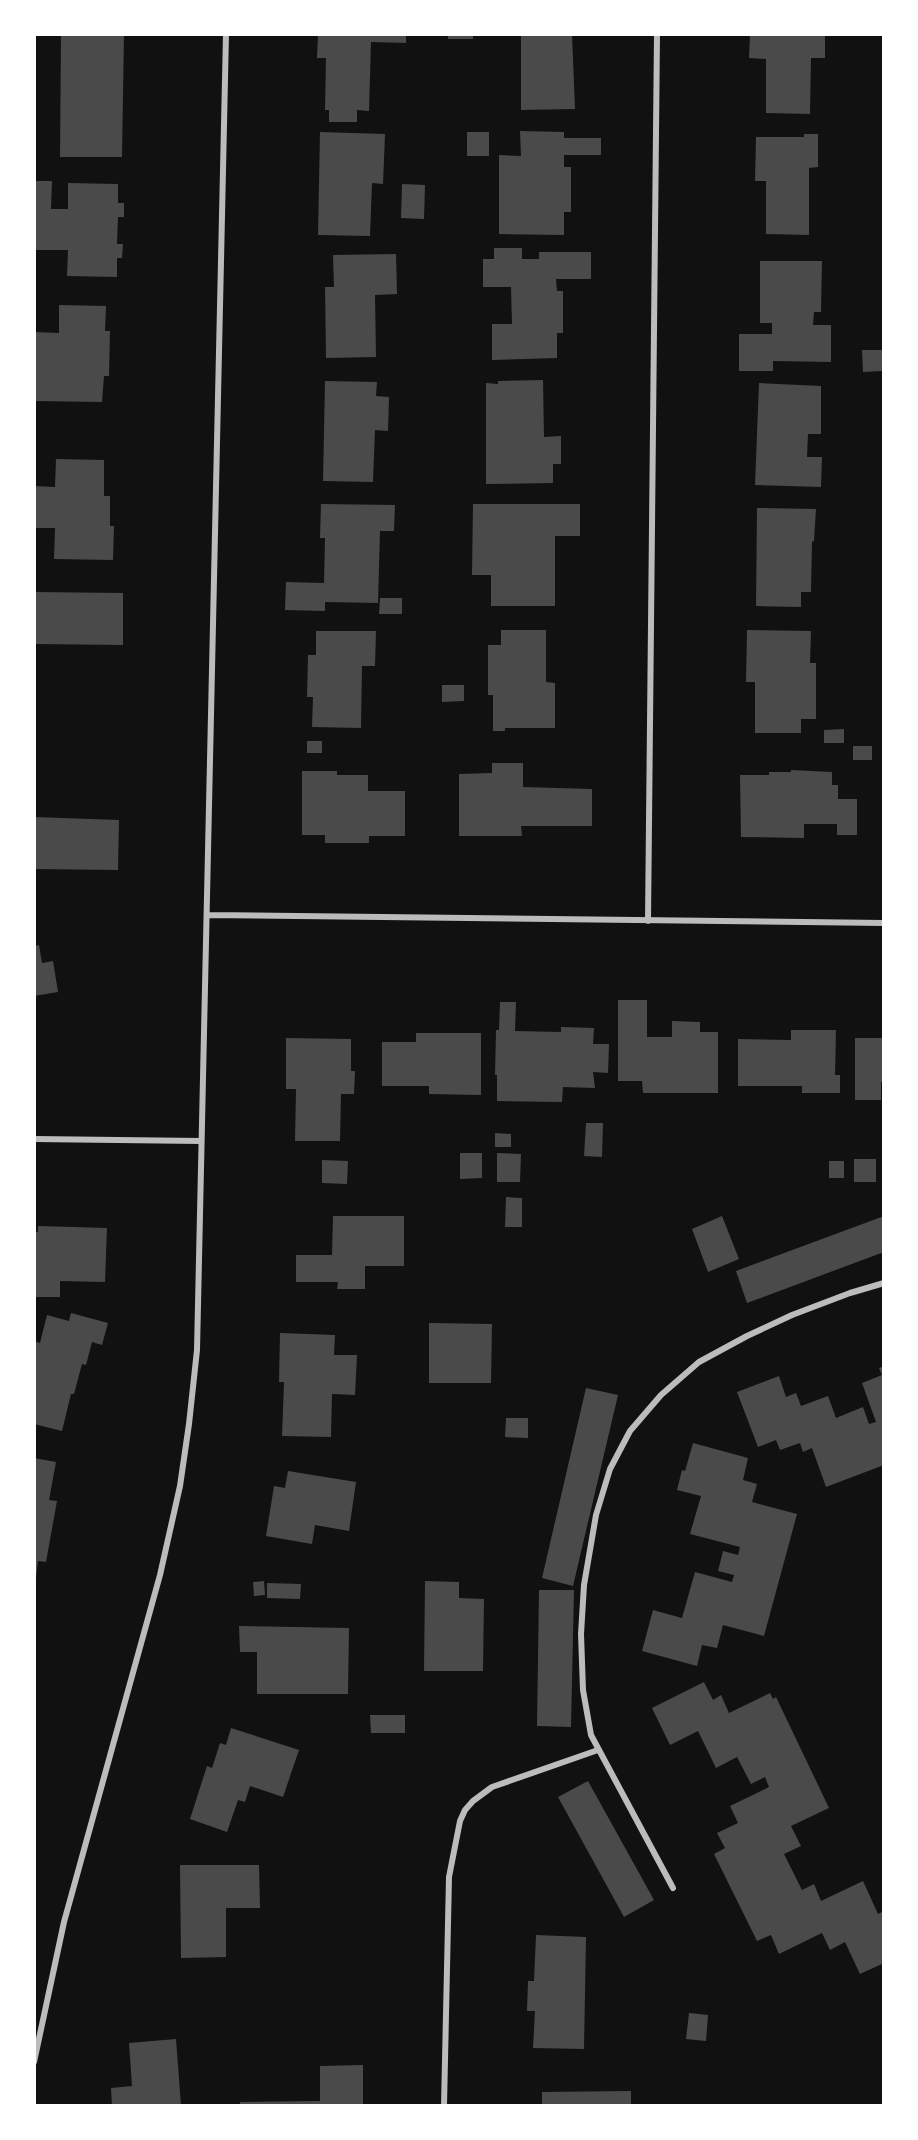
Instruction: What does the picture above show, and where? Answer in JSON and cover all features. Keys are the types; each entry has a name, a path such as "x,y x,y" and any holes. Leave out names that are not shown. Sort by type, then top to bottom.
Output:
{"street":[{"path":"34,2062 64,1922 160,1575 180,1485 197,1350 226,34"},
{"path":"648,921 657,34"},
{"path":"207,915 884,923"},
{"path":"34,1139 201,1141"},
{"path":"673,1888 597,1750 591,1735 584,1690 581,1634 584,1586 596,1515 610,1469 630,1431 661,1395 699,1362 792,1315 884,1283"},
{"path":"444,2106 449,1877 459,1821 473,1801 492,1787 597,1750"}],"building":[{"path":"61,34 124,34 122,157 60,157"},
{"path":"318,34 406,34 406,43 371,42 369,111 357,110 357,122 329,122 329,110 325,110 326,58 317,58"},
{"path":"448,34 473,34 473,39 448,39"},
{"path":"521,34 572,34 575,109 521,110"},
{"path":"750,34 825,34 825,58 811,58 810,114 766,113 766,59 749,58"},
{"path":"520,131 564,132 564,138 601,138 601,155 564,155 564,167 571,167 571,212 564,212 564,235 499,234 499,155 521,156"},
{"path":"320,132 385,134 383,184 372,183 370,236 318,235"},
{"path":"467,132 489,132 489,156 467,156"},
{"path":"804,134 818,134 818,167 809,168 809,235 766,234 766,181 755,181 756,137 804,137"},
{"path":"34,181 52,181 51,209 68,209 68,183 118,184 118,203 124,203 124,217 118,217 117,244 123,244 122,258 117,258 117,277 67,276 68,250 34,250"},
{"path":"402,184 425,185 424,219 401,218"},
{"path":"494,248 522,248 522,259 539,259 539,252 591,252 591,279 556,279 557,291 563,291 563,333 557,333 557,358 492,360 492,324 512,324 511,287 483,287 483,259 494,259"},
{"path":"396,254 397,294 375,295 376,357 326,358 325,287 334,287 333,255"},
{"path":"760,261 822,261 821,312 814,312 813,325 831,325 831,362 773,361 773,371 739,371 739,334 772,334 772,323 760,323"},
{"path":"59,305 106,306 105,331 110,331 109,376 104,376 102,402 34,401 34,332 59,333"},
{"path":"862,350 882,350 882,371 863,372"},
{"path":"543,380 544,437 561,436 561,464 553,464 553,483 486,484 486,383"},
{"path":"325,381 377,382 376,396 389,397 388,431 375,430 373,482 323,481"},
{"path":"759,383 821,386 821,434 808,434 807,457 822,457 821,487 755,485"},
{"path":"56,459 104,460 104,496 110,496 110,526 114,526 113,560 54,559 55,528 34,528 34,486 55,487"},
{"path":"321,504 395,505 394,531 380,531 378,603 325,602 325,611 285,610 286,582 324,583 325,538 320,538"},
{"path":"473,504 580,504 580,536 555,536 555,606 491,606 491,575 472,575"},
{"path":"757,508 816,509 814,541 812,542 811,592 801,592 801,607 756,606"},
{"path":"34,592 123,593 123,645 34,644"},
{"path":"380,598 402,598 402,614 379,614"},
{"path":"501,630 546,630 546,682 555,683 555,728 505,728 505,731 493,731 493,695 488,695 488,645 501,645"},
{"path":"747,630 811,631 810,663 816,663 816,719 801,719 801,733 755,733 755,682 746,682"},
{"path":"316,631 376,631 375,666 362,666 361,728 312,727 313,697 307,697 308,655 316,655"},
{"path":"442,685 464,685 464,701 442,702"},
{"path":"844,729 844,743 824,743 824,730"},
{"path":"307,741 322,741 322,753 307,753"},
{"path":"853,746 872,746 872,760 853,760"},
{"path":"492,763 523,763 523,787 592,789 592,826 521,826 522,836 459,836 459,774 492,773"},
{"path":"791,770 832,772 832,785 838,785 838,799 857,799 857,835 837,835 837,824 804,824 804,838 741,837 740,775 769,775 769,772 791,772"},
{"path":"302,771 337,771 337,775 368,775 368,791 405,791 405,836 369,836 369,843 325,843 325,835 302,835"},
{"path":"34,817 119,820 118,870 34,869"},
{"path":"39,945 42,963 53,961 58,992 34,996 34,946"},
{"path":"618,1000 647,1000 647,1037 672,1037 672,1021 700,1022 700,1032 718,1032 718,1093 643,1093 642,1081 618,1081"},
{"path":"500,1002 516,1002 515,1031 561,1032 561,1027 594,1028 593,1044 609,1044 608,1073 593,1072 595,1088 563,1087 562,1102 497,1101 496,1030 499,1030"},
{"path":"791,1030 836,1030 835,1075 840,1075 840,1093 802,1093 802,1086 738,1086 738,1039 791,1040"},
{"path":"416,1033 481,1033 481,1095 429,1094 429,1086 382,1086 382,1042 416,1042"},
{"path":"286,1038 351,1039 351,1071 355,1071 354,1094 341,1094 340,1141 295,1141 296,1089 286,1089"},
{"path":"855,1038 884,1038 884,1082 881,1082 881,1100 855,1100"},
{"path":"586,1123 603,1123 602,1157 584,1156"},
{"path":"495,1133 511,1134 511,1147 495,1147"},
{"path":"460,1153 482,1153 482,1178 460,1179"},
{"path":"497,1153 521,1154 520,1182 497,1182"},
{"path":"854,1159 876,1159 876,1182 854,1182"},
{"path":"322,1160 348,1161 347,1184 322,1183"},
{"path":"829,1161 844,1161 844,1178 829,1178"},
{"path":"506,1197 522,1198 522,1227 505,1227"},
{"path":"333,1216 404,1216 404,1266 365,1266 365,1289 337,1289 338,1282 296,1282 296,1255 332,1255"},
{"path":"722,1216 739,1259 708,1272 692,1229"},
{"path":"884,1216 884,1252 747,1303 736,1271"},
{"path":"38,1226 107,1228 105,1282 60,1281 60,1297 34,1297 34,1232 38,1232"},
{"path":"71,1313 108,1323 102,1345 92,1342 86,1365 82,1364 74,1394 71,1394 62,1431 34,1424 34,1341 40,1343 47,1315 69,1321"},
{"path":"429,1323 492,1324 491,1383 429,1383"},
{"path":"280,1333 335,1335 334,1355 357,1355 355,1395 332,1394 331,1437 282,1436 284,1382 279,1382"},
{"path":"884,1366 884,1465 826,1487 812,1448 803,1452 800,1443 780,1450 776,1440 758,1447 737,1392 779,1376 786,1397 796,1393 801,1406 828,1396 836,1418 863,1407 869,1424 876,1422 862,1383 882,1375 879,1368"},
{"path":"586,1388 618,1395 573,1586 542,1578"},
{"path":"506,1418 528,1418 528,1438 505,1437"},
{"path":"693,1443 748,1458 743,1480 757,1484 752,1502 797,1514 764,1636 723,1625 717,1648 702,1645 697,1666 642,1651 653,1610 682,1618 695,1572 732,1582 734,1575 718,1571 723,1551 738,1555 740,1547 690,1534 701,1496 677,1490"},
{"path":"34,1458 56,1462 49,1500 57,1501 46,1562 38,1561 36,1578"},
{"path":"288,1471 356,1482 349,1531 315,1525 312,1544 266,1536 274,1486 285,1488"},
{"path":"264,1581 265,1595 254,1596 253,1582"},
{"path":"425,1581 459,1582 459,1598 484,1599 483,1671 424,1671"},
{"path":"267,1583 301,1584 300,1599 267,1598"},
{"path":"539,1590 574,1590 571,1727 537,1726"},
{"path":"239,1626 349,1628 348,1694 257,1694 257,1652 240,1652"},
{"path":"704,1682 713,1700 721,1695 729,1713 770,1693 773,1699 776,1697 829,1808 791,1826 801,1846 784,1854 802,1890 814,1884 821,1901 863,1881 878,1914 884,1911 884,1963 860,1974 845,1942 830,1950 822,1933 779,1954 771,1935 757,1941 714,1854 725,1848 717,1833 738,1823 730,1806 769,1787 765,1777 751,1784 737,1757 716,1768 698,1731 670,1745 652,1708"},
{"path":"370,1715 405,1715 405,1733 371,1733"},
{"path":"231,1728 299,1750 283,1797 250,1786 245,1802 238,1800 227,1832 190,1819 207,1766 212,1768 220,1743 226,1745"},
{"path":"588,1781 654,1900 624,1917 558,1797"},
{"path":"180,1865 259,1865 260,1908 226,1908 226,1957 181,1958"},
{"path":"536,1935 586,1937 584,2049 533,2048 535,2011 527,2011 528,1981 534,1981"},
{"path":"689,2013 708,2015 706,2041 686,2039"},
{"path":"176,2039 181,2106 112,2106 111,2088 132,2086 129,2043"},
{"path":"363,2065 363,2106 240,2106 240,2102 320,2101 320,2066"},
{"path":"631,2091 631,2106 542,2106 542,2092"}]}
